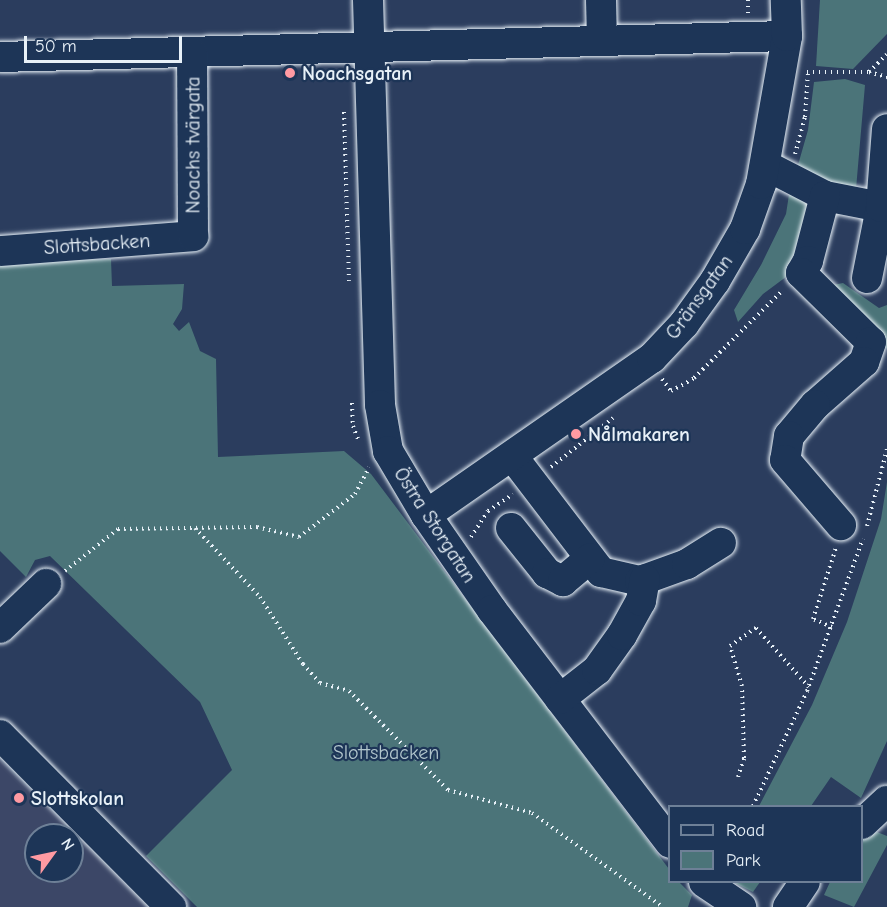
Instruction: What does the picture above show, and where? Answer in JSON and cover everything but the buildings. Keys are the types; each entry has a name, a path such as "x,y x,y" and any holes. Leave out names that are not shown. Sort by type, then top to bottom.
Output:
{"street":[{"name":"Östra Storgatan","path":"368,0 383,432 398,471 426,515 560,699 668,842"},
{"path":"601,0 602,41"},
{"name":"Gränsgatan","path":"426,515 620,384 684,324 745,229 765,165 787,36 786,0"},
{"path":"0,57 192,54 787,36"},
{"name":"Noachs tvärgata","path":"192,54 194,236"},
{"path":"867,278 881,207 887,129"},
{"path":"765,165 825,196 881,207"},
{"path":"825,196 808,261 801,273 871,342 864,362 815,405 789,436 785,460 842,525"},
{"name":"Slottsbacken","path":"0,251 194,236"},
{"path":"513,457 601,572 645,579 687,564 722,543"},
{"path":"512,528 547,573 563,581 590,558"},
{"path":"560,699 597,670 622,635 640,601 645,579"},
{"path":"0,628 53,580"},
{"path":"0,735 171,907"},
{"path":"863,822 887,801"},
{"path":"705,883 741,907"},
{"path":"788,907 804,883"}],"path":[{"path":"869,72 887,54"},
{"path":"661,378 671,391 694,378 801,273"},
{"path":"754,805 809,687 832,627 859,552 887,449"},
{"path":"53,580 118,529 257,527 299,537 355,494 371,465"},
{"path":"882,469 887,476"},
{"path":"832,627 813,619 842,525"},
{"path":"195,528 260,597 303,664 320,683 349,692 448,790 532,813 663,907"},
{"path":"738,777 744,758 742,686 730,646 756,628 809,687"}],"shaded area":[{"name":"Slottskolan","path":"0,760 63,823 24,823 24,883 84,883 84,843 148,907 0,907"}],"green space":[{"path":"820,0 887,0 887,34 853,69 816,66"},
{"path":"845,79 865,85 856,189 829,185 796,172 808,130 814,82"},
{"path":"790,188 807,201 807,225 794,271 763,294 738,322 734,310 761,265 786,214"},
{"name":"Slottsbacken","path":"111,259 112,286 184,284 182,309 173,324 179,331 189,322 200,351 216,359 218,457 344,451 371,474 668,868 668,883 680,883 692,895 688,907 197,907 146,856 232,770 200,702 50,556 35,560 26,577 0,551 0,262"},
{"path":"843,283 879,308 887,305 887,349 828,286"},
{"path":"887,482 887,741 861,798 831,777 812,805 760,805 812,705 847,622 881,519"},
{"path":"877,832 887,836 887,845 854,907 824,895 830,883 863,883 863,839"},
{"path":"735,883 759,883 753,892"}],"place":[{"name":"Noachsgatan","path":"290,73"},
{"name":"Nålmakaren","path":"576,434"},
{"name":"Slottskolan","path":"19,798"}]}
